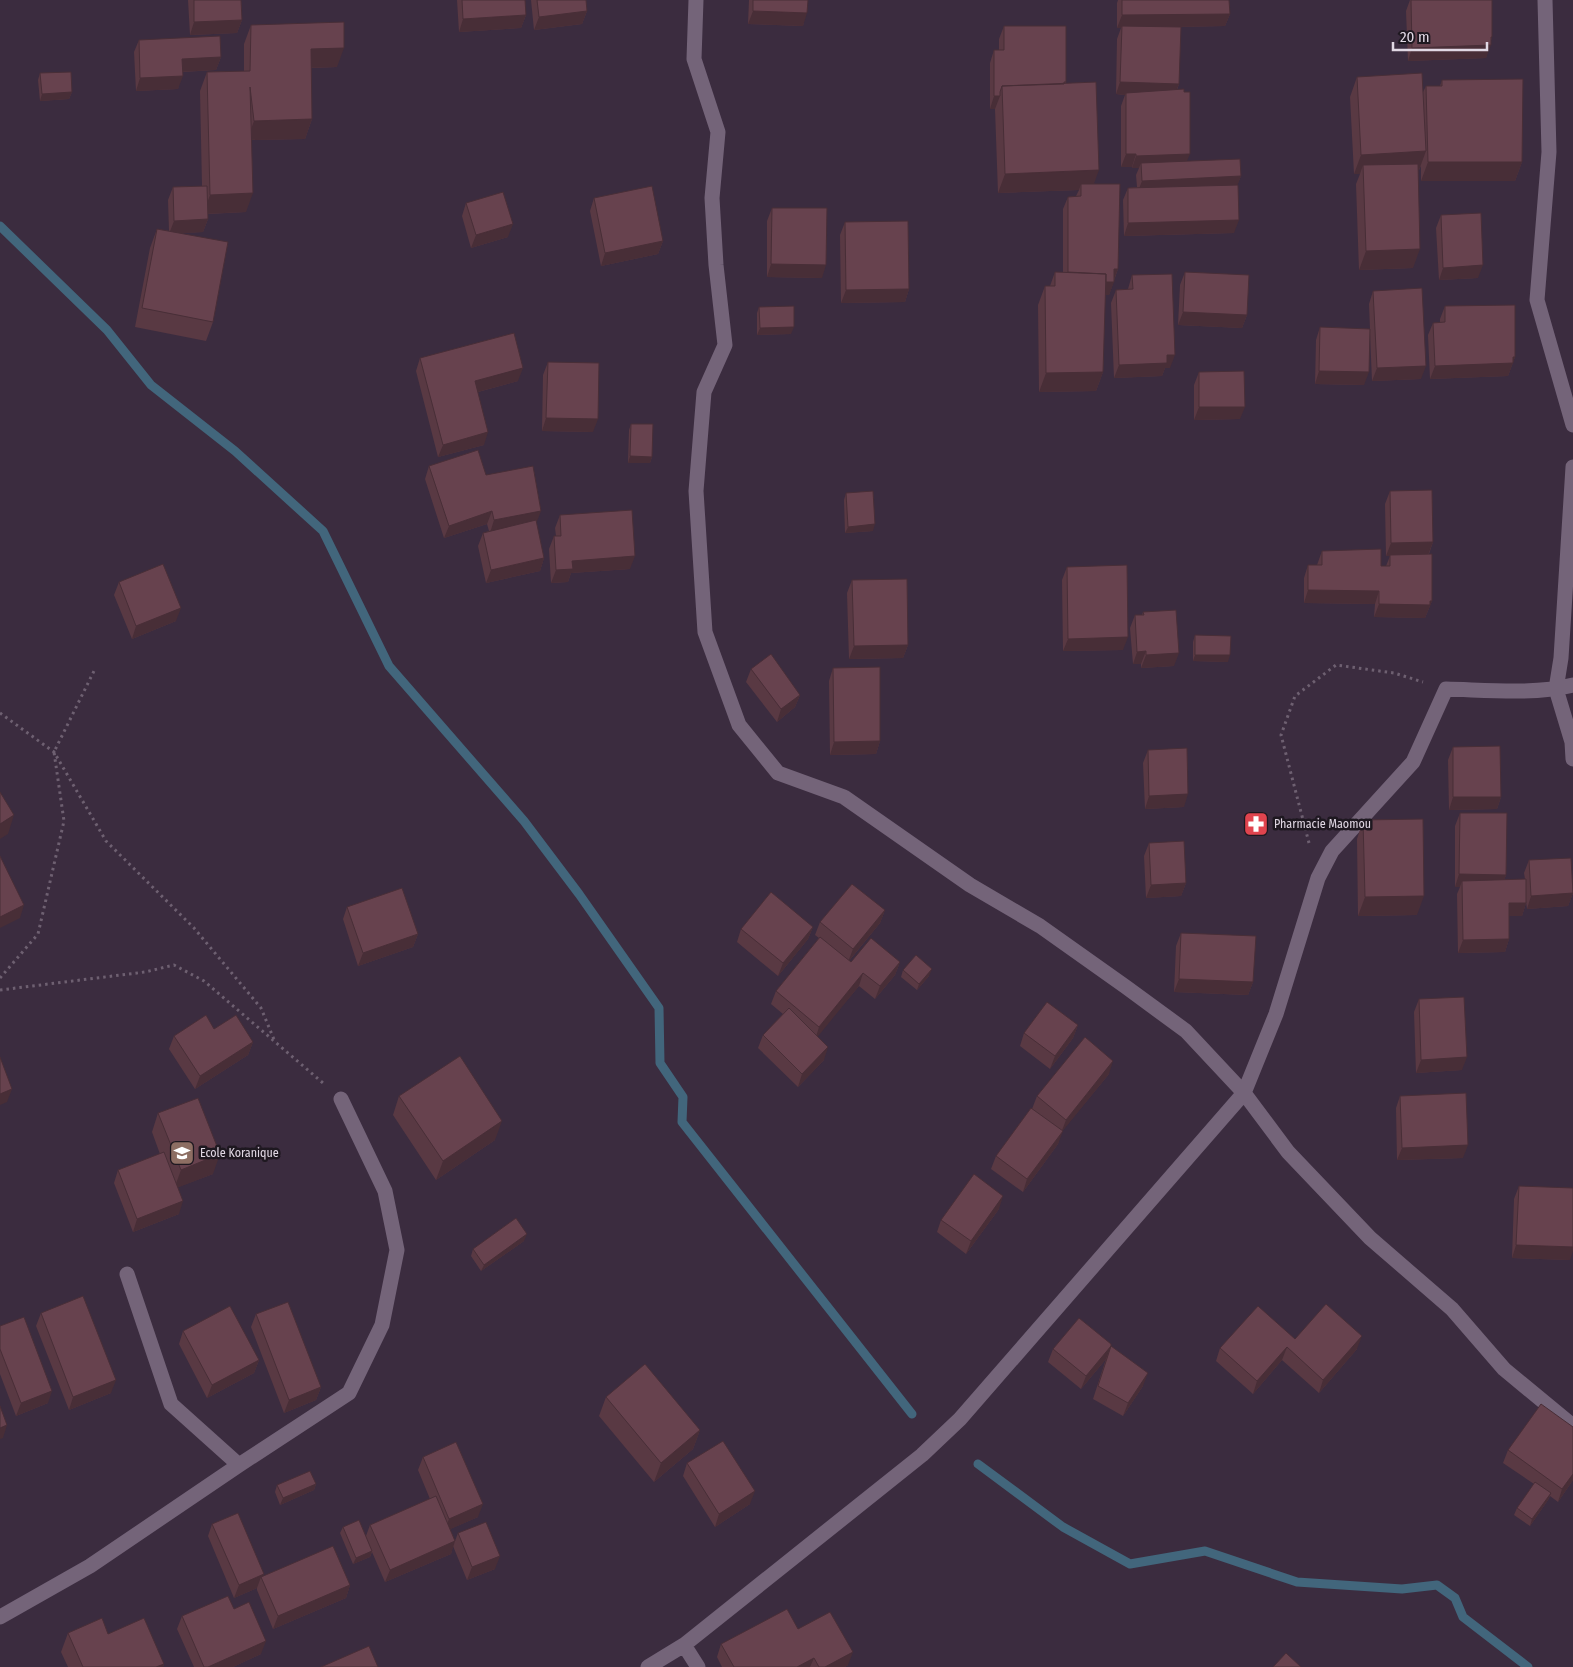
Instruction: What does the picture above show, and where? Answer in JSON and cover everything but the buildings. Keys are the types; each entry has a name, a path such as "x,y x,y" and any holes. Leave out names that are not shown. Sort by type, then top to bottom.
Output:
{"street":[{"path":"696,0 694,59 718,132 712,198 716,265 725,345 704,392 696,491 705,632 738,725 778,773 844,797 970,885 1040,926 1186,1031 1244,1093 1288,1152 1370,1238 1452,1310 1504,1369 1573,1426"},
{"path":"1545,0 1549,152 1537,300 1573,425"},
{"path":"1573,467 1561,658 1556,690 1572,742 1573,759"},
{"path":"648,1667 684,1645 922,1455 960,1420 1244,1093 1276,1014 1318,878 1332,851 1413,762 1446,689 1556,690 1573,685"},
{"path":"0,1617 90,1566 239,1465 349,1394 382,1325 397,1250 385,1191 341,1099"},
{"path":"128,1274 171,1404 239,1465"},
{"path":"684,1645 698,1667"}],"path":[{"path":"1318,878 1280,735 1295,696 1336,665 1394,673 1446,689"},
{"path":"0,978 38,934 64,821 54,752 94,671"},
{"path":"0,713 54,752 106,841 200,936 261,1008 275,1042"},
{"path":"0,990 145,972 174,965 204,981 341,1099"}],"waterway":[{"path":"0,226 107,330 151,385 235,451 323,531 389,666 524,821 579,894 659,1008 660,1063 683,1097 682,1122 912,1414"},
{"path":"978,1464 1063,1527 1130,1564 1205,1551 1297,1582 1402,1589 1437,1585 1455,1598 1463,1617 1528,1667"}],"place":[{"name":"Pharmacie Maomou","path":"1256,824"},
{"name":"Ecole Koranique","path":"182,1153"}]}
